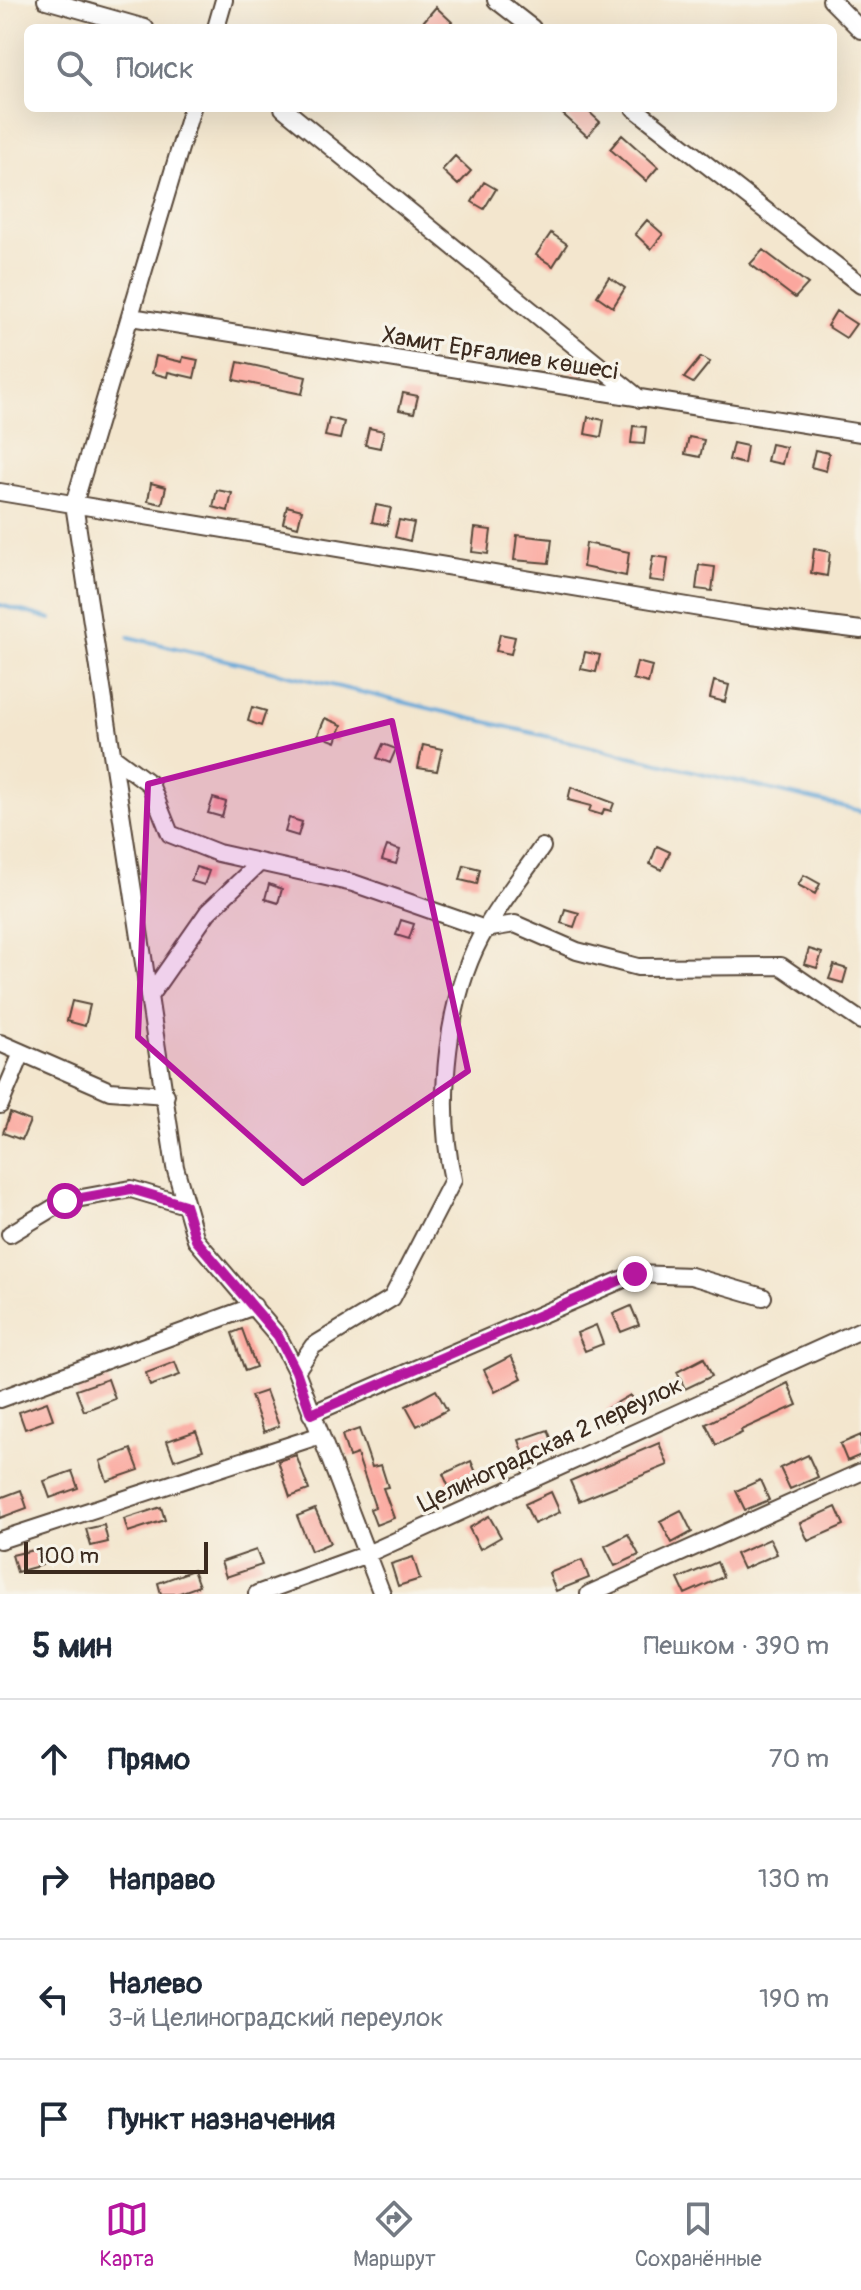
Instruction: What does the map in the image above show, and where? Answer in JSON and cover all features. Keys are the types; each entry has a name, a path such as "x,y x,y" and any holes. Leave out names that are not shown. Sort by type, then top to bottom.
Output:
{"street":[{"path":"46,0 131,24"},
{"path":"217,24 224,0"},
{"path":"496,0 527,24"},
{"path":"831,0 860,28"},
{"path":"191,112 74,504 185,1205 196,1240 278,1336 296,1371 318,1436 382,1594"},
{"path":"288,112 642,400"},
{"path":"639,112 861,285"},
{"name":"Хамит Ерғалиев көшесі","path":"131,317 861,433"},
{"path":"0,492 742,615 861,630"},
{"path":"115,758 150,784 170,834 218,853 353,883 485,929 515,924 577,951 638,967 781,966 861,1021"},
{"path":"296,1371 313,1346 392,1298 453,1180 444,1141 455,998 485,929 542,847"},
{"path":"150,995 208,912 258,864"},
{"path":"0,1043 110,1091 166,1095"},
{"path":"0,1105 22,1053"},
{"path":"10,1234 65,1201 131,1189 185,1205"},
{"path":"311,1414 635,1274 691,1276 763,1297"},
{"path":"0,1399 254,1306"},
{"name":"Целиноградская 2 переулок","path":"257,1594 367,1554 861,1330"},
{"path":"0,1540 318,1436"},
{"path":"589,1594 861,1472"}],"highlighted area":[{"path":"392,721 468,1071 303,1183 138,1037 148,784"}],"building":[{"path":"436,7 452,22 425,24 423,22"},
{"path":"560,112 589,112 600,122 587,136"},
{"path":"622,135 658,167 646,181 610,149"},
{"path":"455,156 471,171 458,185 442,170"},
{"path":"484,182 496,189 484,209 472,202"},
{"path":"647,220 663,234 651,249 635,234"},
{"path":"551,233 567,244 553,266 536,255"},
{"path":"763,250 808,284 795,298 750,264"},
{"path":"609,277 625,288 613,307 597,296"},
{"path":"836,311 856,324 846,338 827,326"},
{"path":"156,356 182,362 183,357 198,360 194,378 168,372 167,377 152,373"},
{"path":"570,356 586,369 581,377 563,367"},
{"path":"701,357 710,362 693,383 684,378"},
{"path":"238,362 306,377 302,394 234,380"},
{"path":"403,393 418,396 414,413 399,410"},
{"path":"588,417 604,420 601,437 585,434"},
{"path":"329,418 344,422 340,439 325,436"},
{"path":"633,426 646,427 644,444 631,443"},
{"path":"369,428 384,431 380,448 365,445"},
{"path":"689,437 704,440 700,457 685,454"},
{"path":"733,443 747,446 744,464 729,460"},
{"path":"771,444 786,447 782,464 767,461"},
{"path":"815,450 829,453 826,471 811,467"},
{"path":"151,483 166,487 162,504 148,501"},
{"path":"217,490 232,493 228,511 213,507"},
{"path":"376,505 391,508 387,525 372,522"},
{"path":"287,506 302,510 298,527 283,523"},
{"path":"399,520 414,523 410,541 395,537"},
{"path":"475,528 491,530 488,554 472,552"},
{"path":"517,535 552,539 549,563 514,560"},
{"path":"586,543 629,552 626,576 583,567"},
{"path":"814,549 830,552 827,576 811,573"},
{"path":"653,556 668,558 665,582 649,580"},
{"path":"699,565 715,567 712,591 696,589"},
{"path":"500,634 515,637 511,654 496,651"},
{"path":"585,652 600,655 596,672 581,669"},
{"path":"637,662 652,666 648,683 633,679"},
{"path":"714,681 729,685 725,702 710,698"},
{"path":"252,707 266,711 261,726 248,721"},
{"path":"325,718 342,725 336,742 318,735"},
{"path":"383,744 396,749 390,763 377,758"},
{"path":"423,745 442,749 437,771 418,768"},
{"path":"571,787 614,803 611,811 604,809 602,815 589,811 591,806 568,800"},
{"path":"213,798 226,802 222,817 208,813"},
{"path":"289,818 302,822 298,836 285,832"},
{"path":"387,846 400,850 396,864 382,860"},
{"path":"657,846 670,852 662,870 650,864"},
{"path":"464,865 480,869 477,884 460,880"},
{"path":"196,867 209,871 204,885 191,881"},
{"path":"804,875 820,884 815,894 798,885"},
{"path":"269,884 282,889 278,903 265,899"},
{"path":"565,909 579,913 574,927 561,923"},
{"path":"401,920 414,924 409,939 396,935"},
{"path":"809,949 822,953 817,968 804,964"},
{"path":"834,965 847,969 843,983 829,979"},
{"path":"72,1001 90,1005 85,1026 67,1021"},
{"path":"10,1113 30,1121 22,1140 3,1133"},
{"path":"631,1306 639,1325 621,1332 613,1314"},
{"path":"596,1325 603,1344 585,1351 577,1333"},
{"path":"242,1329 256,1367 245,1371 232,1333"},
{"path":"511,1356 522,1378 495,1392 484,1370"},
{"path":"704,1358 712,1376 685,1389 677,1372"},
{"path":"175,1362 180,1375 150,1386 146,1373"},
{"path":"108,1379 115,1399 84,1411 76,1390"},
{"path":"788,1383 797,1405 716,1445 706,1424"},
{"path":"436,1390 447,1410 417,1426 406,1406"},
{"path":"266,1391 279,1426 264,1432 251,1396"},
{"path":"630,1395 638,1408 614,1422 606,1409"},
{"path":"47,1402 53,1419 25,1429 19,1412"},
{"path":"359,1429 372,1467 381,1465 388,1487 383,1488 394,1518 376,1525 370,1509 375,1507 357,1454 349,1457 342,1435"},
{"path":"548,1430 555,1449 526,1459 519,1440"},
{"path":"196,1431 203,1450 174,1460 167,1441"},
{"path":"861,1435 861,1455 847,1461 840,1444"},
{"path":"659,1443 668,1465 579,1501 570,1481"},
{"path":"131,1449 139,1470 107,1481 100,1461"},
{"path":"296,1455 309,1490 290,1497 278,1461"},
{"path":"808,1455 818,1477 790,1489 780,1468"},
{"path":"471,1461 480,1482 452,1494 443,1474"},
{"path":"72,1471 78,1488 50,1498 44,1481"},
{"path":"760,1480 769,1500 745,1510 736,1491"},
{"path":"21,1490 27,1508 0,1518 0,1498"},
{"path":"551,1492 560,1512 534,1524 525,1504"},
{"path":"161,1507 165,1520 128,1532 124,1519"},
{"path":"836,1507 844,1525 808,1541 800,1523"},
{"path":"315,1509 330,1543 311,1551 297,1516"},
{"path":"681,1510 692,1532 672,1543 660,1521"},
{"path":"489,1516 501,1537 480,1549 469,1528"},
{"path":"104,1525 108,1542 91,1546 86,1529"},
{"path":"628,1534 639,1555 615,1566 605,1546"},
{"path":"770,1539 777,1554 743,1569 736,1554"},
{"path":"38,1549 42,1565 17,1572 12,1555"},
{"path":"256,1550 262,1565 226,1577 221,1562"},
{"path":"413,1557 420,1579 398,1586 391,1564"},
{"path":"582,1560 589,1578 556,1591 549,1573"},
{"path":"717,1562 723,1577 685,1594 678,1579"},
{"path":"193,1570 199,1586 177,1594 161,1594 158,1583"}],"waterway":[{"path":"0,605 51,619"},
{"path":"129,637 861,811"}],"route":[{"path":"65,1201 131,1189 185,1205 196,1240 278,1336 296,1371 311,1414 635,1274"}]}
